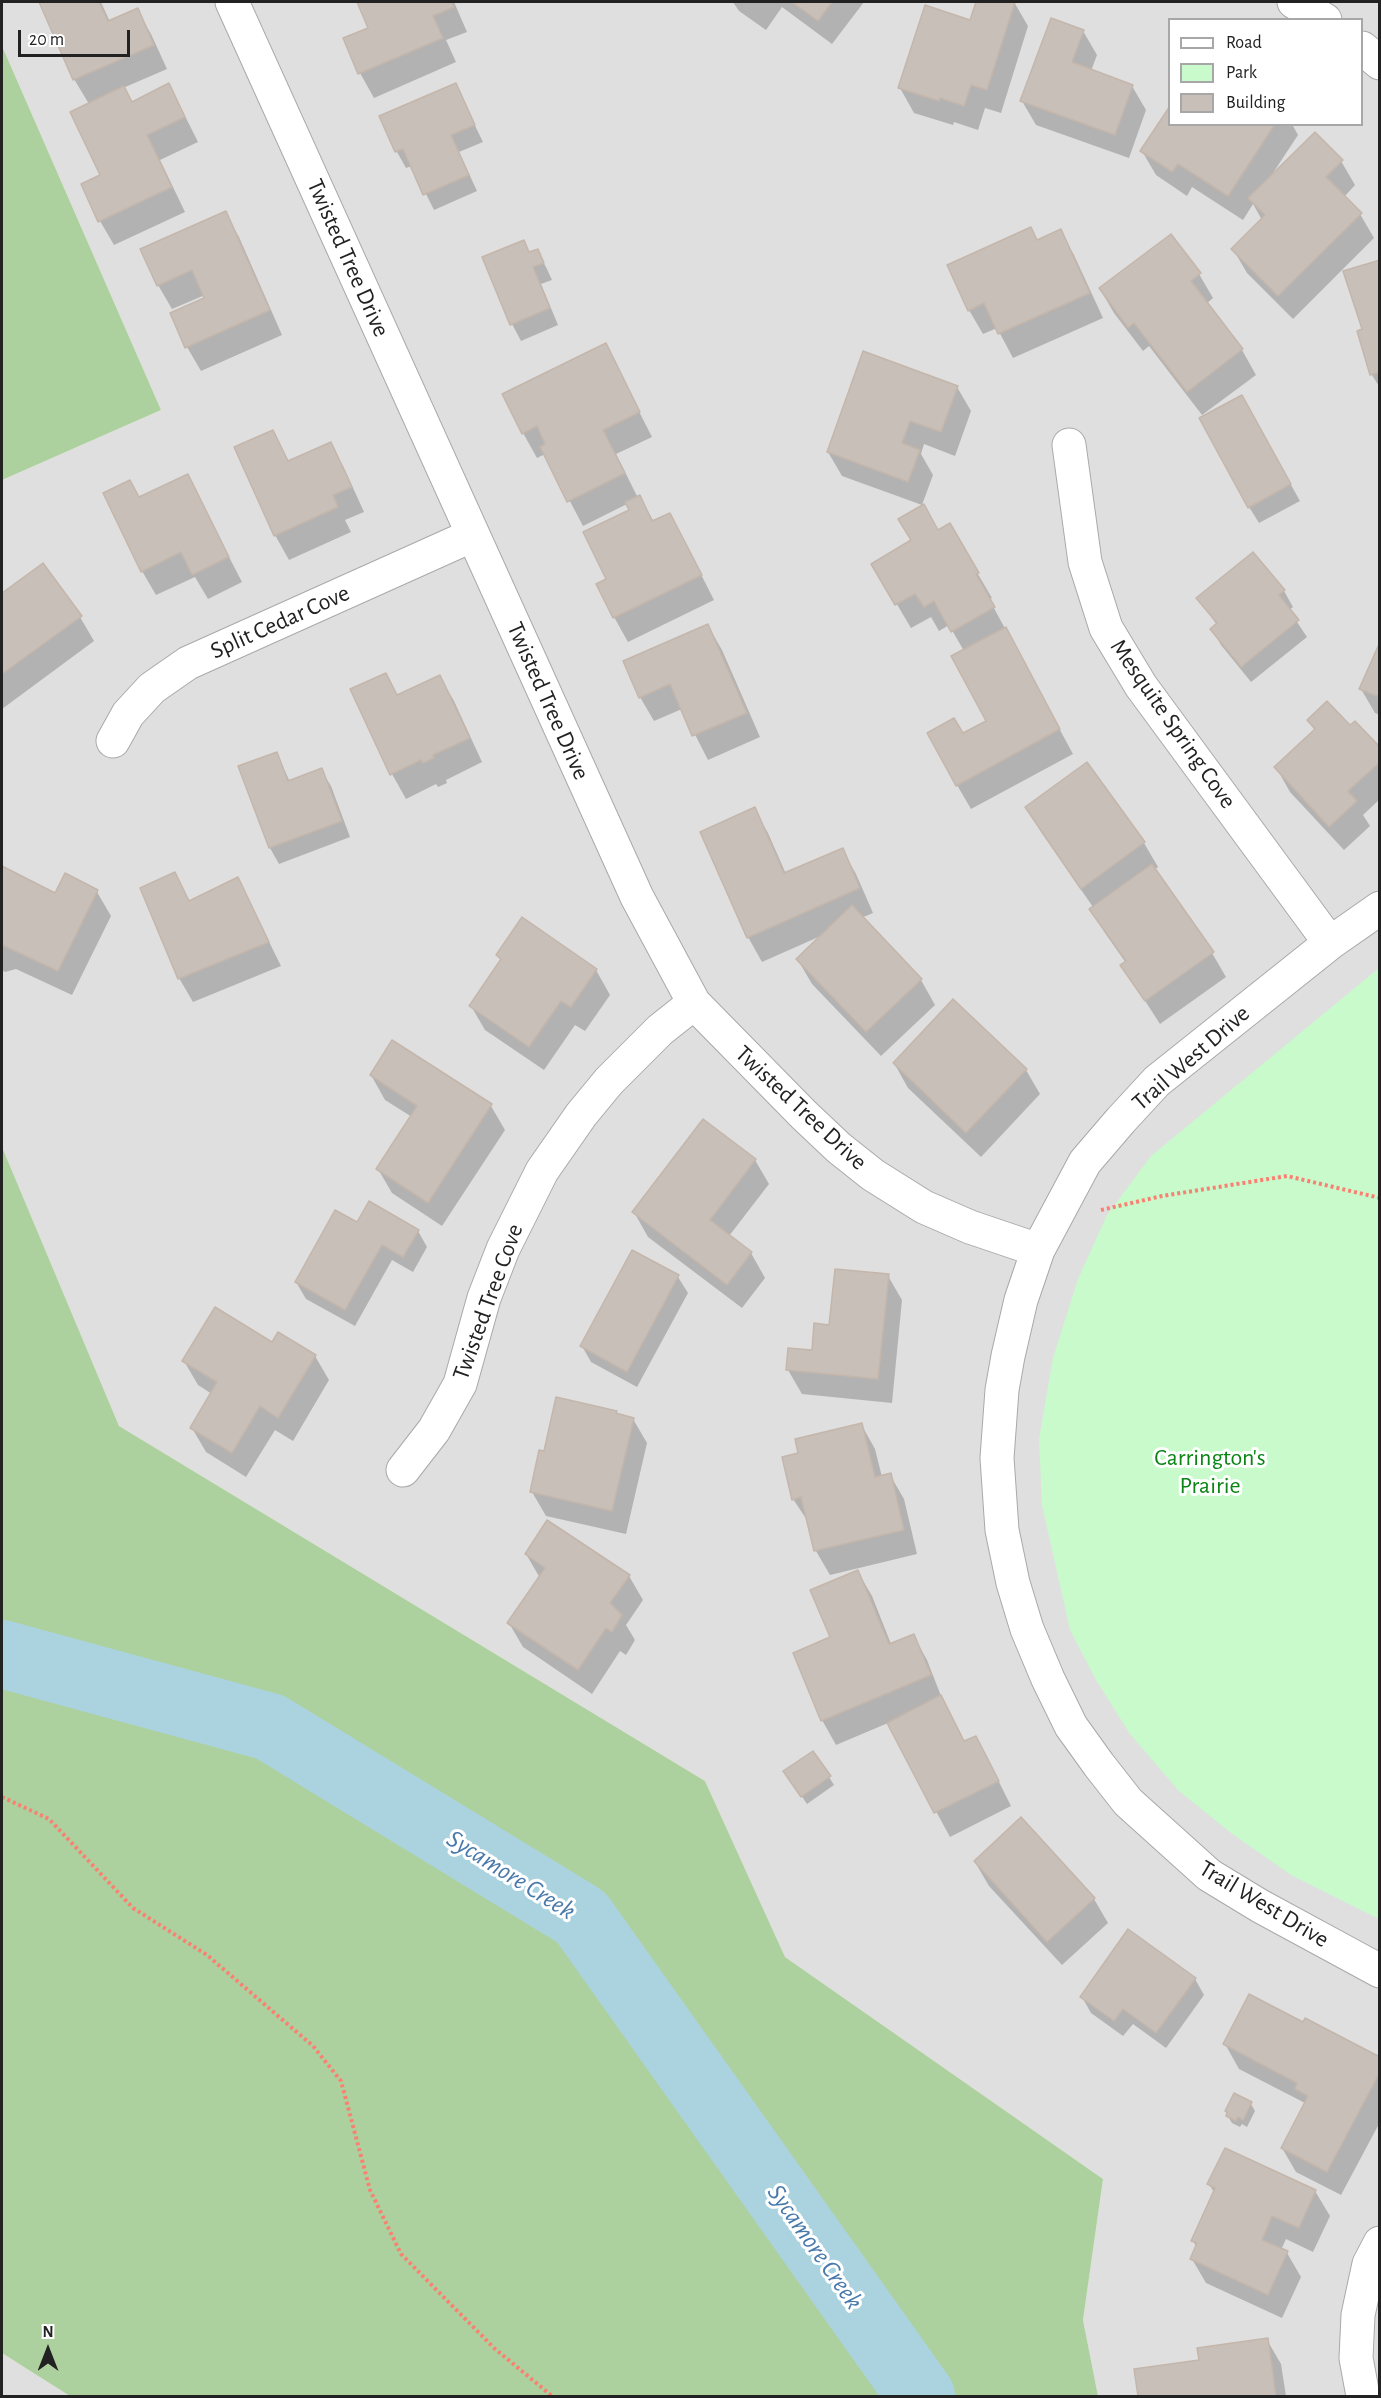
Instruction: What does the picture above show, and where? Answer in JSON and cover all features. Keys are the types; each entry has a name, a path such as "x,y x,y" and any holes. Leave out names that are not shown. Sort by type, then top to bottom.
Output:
{"street":[{"name":"Twisted Tree Drive","path":"232,2 636,897 694,1003 839,1148 873,1175 924,1207 970,1227 1038,1250"},
{"path":"1294,2 1321,18"},
{"path":"1363,49 1380,63"},
{"name":"Mesquite Spring Cove","path":"1069,445 1086,562 1106,628 1141,686 1330,943"},
{"name":"Split Cedar Cove","path":"113,741 128,714 152,688 188,663 473,535"},
{"name":"Trail West Drive","path":"1380,908 1330,943 1157,1081 1121,1119 1086,1162 1038,1250 1021,1300 1002,1390 997,1458 1002,1530 1013,1583 1027,1629 1071,1726 1098,1765 1128,1802 1209,1875 1260,1906 1380,1971"},
{"name":"Twisted Tree Cove","path":"403,1470 434,1430 460,1384 484,1298 503,1249 542,1171 581,1114 609,1081 660,1030 694,1003"},
{"path":"1363,2397 1356,2358 1358,2315 1369,2264 1380,2243"}],"path":[{"path":"1054,1220 1162,1196 1287,1176 1380,1198"},
{"path":"2,1797 49,1820 133,1908 207,1955 313,2046 341,2081 370,2190 401,2254 494,2348 552,2397"}],"shaded area":[{"path":"2,2 1379,2 1379,2396 1098,2396 1083,2320 1103,2179 785,1957 705,1781 119,1426 2,1147 2,480 161,410 2,46"},
{"path":"2,2353 67,2392 70,2396 2,2396"}],"green space":[{"path":"2,46 161,410 2,480"},
{"name":"Carrington's Prairie","path":"1379,968 1379,1919 1291,1875 1231,1833 1179,1791 1130,1734 1096,1680 1070,1630 1042,1505 1039,1439 1053,1358 1078,1279 1107,1215 1151,1156"},
{"path":"2,1147 119,1426 705,1781 785,1957 1103,2179 1083,2320 1098,2396 70,2396 2,2353"}],"building":[{"path":"39,2 99,2 108,21 138,8 154,45 73,80"},
{"path":"357,2 451,2 454,7 433,16 443,38 358,74 343,38 368,28"},
{"path":"792,2 832,2 818,21"},
{"path":"976,2 1015,2 987,90 971,85 964,106 898,88 925,5 970,20"},
{"path":"1051,18 1084,30 1072,62 1133,85 1115,135 1020,101"},
{"path":"169,83 185,117 147,135 172,187 98,222 81,184 100,175 70,112 124,86 132,102"},
{"path":"456,83 475,125 451,135 469,175 423,195 403,149 395,152 379,116"},
{"path":"1168,109 1168,126 1274,126 1228,196 1178,164 1172,172 1140,151"},
{"path":"1315,132 1343,160 1326,177 1362,213 1278,296 1231,249 1265,215 1248,198"},
{"path":"226,211 270,310 185,348 170,313 204,298 192,270 157,286 140,249"},
{"path":"1031,227 1037,240 1061,229 1090,293 998,334 984,303 968,311 947,265"},
{"path":"1171,234 1201,273 1191,281 1243,349 1187,392 1134,323 1128,328 1099,288"},
{"path":"524,240 529,252 538,249 544,263 533,267 550,308 510,325 482,257"},
{"path":"1380,260 1380,372 1370,375 1357,331 1362,329 1343,271"},
{"path":"606,343 640,412 603,430 625,473 567,502 540,447 545,444 537,426 522,434 502,394"},
{"path":"863,351 958,386 941,432 910,421 902,443 920,450 908,482 827,452"},
{"path":"1242,395 1291,484 1248,508 1199,418"},
{"path":"273,430 288,461 331,442 352,487 333,495 338,507 274,536 234,447"},
{"path":"188,474 229,557 192,575 181,552 141,572 103,493 130,480 139,497"},
{"path":"640,495 652,521 670,513 702,575 613,618 596,584 606,579 583,532 629,510 625,502"},
{"path":"924,504 938,530 950,523 979,573 976,574 995,607 951,632 934,601 924,607 915,594 895,605 871,564 911,540 898,519"},
{"path":"1253,552 1285,590 1279,595 1299,620 1241,667 1210,629 1217,623 1196,598"},
{"path":"43,563 82,616 2,674 2,593"},
{"path":"708,624 747,713 692,736 670,684 639,698 623,661"},
{"path":"1006,627 1060,729 956,786 927,733 954,718 963,733 986,721 951,656"},
{"path":"1380,642 1380,697 1359,689"},
{"path":"386,673 397,695 440,675 470,738 433,755 434,758 423,763 421,760 390,775 350,689"},
{"path":"1327,701 1350,725 1355,721 1380,747 1380,762 1348,791 1357,801 1329,827 1274,767 1315,729 1307,720"},
{"path":"277,752 288,781 322,768 342,821 269,848 238,766"},
{"path":"1087,762 1145,842 1081,889 1025,807"},
{"path":"755,807 784,873 843,848 860,888 747,938 700,832"},
{"path":"1152,864 1214,952 1145,1001 1120,965 1126,961 1089,909"},
{"path":"2,866 55,893 65,873 98,890 58,971 2,945"},
{"path":"175,872 189,901 238,877 269,942 178,979 140,888"},
{"path":"852,905 922,979 866,1032 796,959"},
{"path":"522,917 597,969 571,1007 561,1001 529,1047 469,1006 501,959 496,955"},
{"path":"953,999 1027,1069 966,1133 893,1063"},
{"path":"392,1040 492,1104 428,1203 376,1169 417,1106 370,1075"},
{"path":"703,1119 756,1159 710,1220 752,1252 727,1285 632,1212"},
{"path":"369,1201 419,1230 403,1257 382,1245 345,1310 295,1282 335,1210 357,1222"},
{"path":"632,1250 679,1275 627,1372 580,1346"},
{"path":"835,1269 889,1274 878,1379 786,1370 788,1348 812,1350 814,1323 829,1325"},
{"path":"215,1307 272,1342 278,1332 316,1355 278,1418 260,1406 232,1453 190,1428 217,1382 182,1361"},
{"path":"556,1397 617,1411 616,1413 634,1418 612,1511 530,1492 539,1450 544,1451"},
{"path":"862,1423 875,1477 891,1473 904,1530 814,1551 801,1497 792,1500 782,1457 798,1453 795,1439"},
{"path":"547,1520 630,1575 610,1603 622,1615 612,1632 606,1628 578,1670 507,1623 545,1568 525,1554"},
{"path":"858,1570 889,1644 914,1634 931,1675 821,1721 793,1653 830,1637 810,1590"},
{"path":"941,1695 964,1741 976,1736 999,1781 934,1813 887,1723"},
{"path":"813,1751 831,1776 801,1797 783,1771"},
{"path":"1021,1817 1095,1898 1047,1942 974,1861"},
{"path":"1128,1929 1196,1978 1156,2033 1123,2009 1114,2021 1080,1997"},
{"path":"1249,1994 1303,2022 1305,2018 1380,2057 1380,2072 1327,2172 1281,2148 1308,2096 1295,2089 1297,2083 1223,2044"},
{"path":"1234,2093 1252,2102 1243,2120 1238,2117 1236,2121 1226,2116 1225,2111"},
{"path":"1225,2148 1316,2190 1299,2228 1272,2216 1262,2240 1288,2251 1268,2295 1190,2259 1197,2243 1191,2241 1215,2188 1207,2184"},
{"path":"1268,2338 1276,2396 1138,2396 1134,2369 1199,2360 1197,2348"}],"waterway":[{"name":"Sycamore Creek","path":"2,1654 270,1727 581,1917 921,2396"}]}
